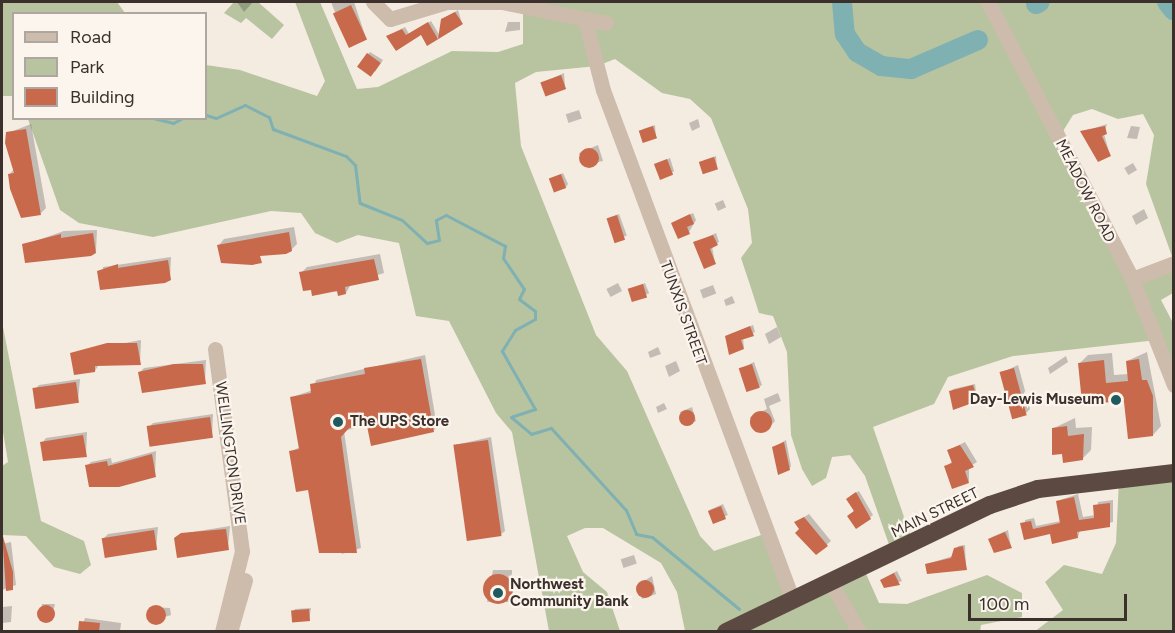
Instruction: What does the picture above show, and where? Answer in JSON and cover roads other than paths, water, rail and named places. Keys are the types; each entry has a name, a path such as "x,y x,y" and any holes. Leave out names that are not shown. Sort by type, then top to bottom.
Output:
{"highway":[{"name":"MAIN STREET","path":"726,632 793,602 990,505 1038,489 1173,473"}],"street":[{"path":"373,2 390,19 447,2 502,2 606,23"},
{"name":"MEADOW ROAD","path":"988,2 1132,279 1173,385"},
{"name":"TUNXIS STREET","path":"585,20 603,90 793,602"},
{"path":"1132,279 1173,263"},
{"name":"WELLINGTON DRIVE","path":"215,349 242,558 247,573 230,632"},
{"name":"WELLINGTON DRIVE","path":"222,632 242,558"},
{"path":"831,583 858,632"}],"waterway":[{"path":"842,2 845,34 857,52 881,66 911,69 978,40"},
{"path":"1036,4 1040,2"},
{"path":"1167,2 1174,11"},
{"path":"207,115 216,118 245,105 269,117 273,129 346,156 355,165 360,203 402,220 427,243 439,240 436,220 446,215 505,246 503,258 524,289 519,299 535,311 535,319 515,330 502,351 535,409 511,417 531,434 551,428 626,510 636,534 652,537 739,609"},
{"path":"161,120 173,123 179,120"}],"place":[{"name":"Day-Lewis Museum","path":"1116,400"},
{"name":"The UPS Store","path":"338,422"},
{"name":"Northwest Community Bank","path":"498,593"}]}
